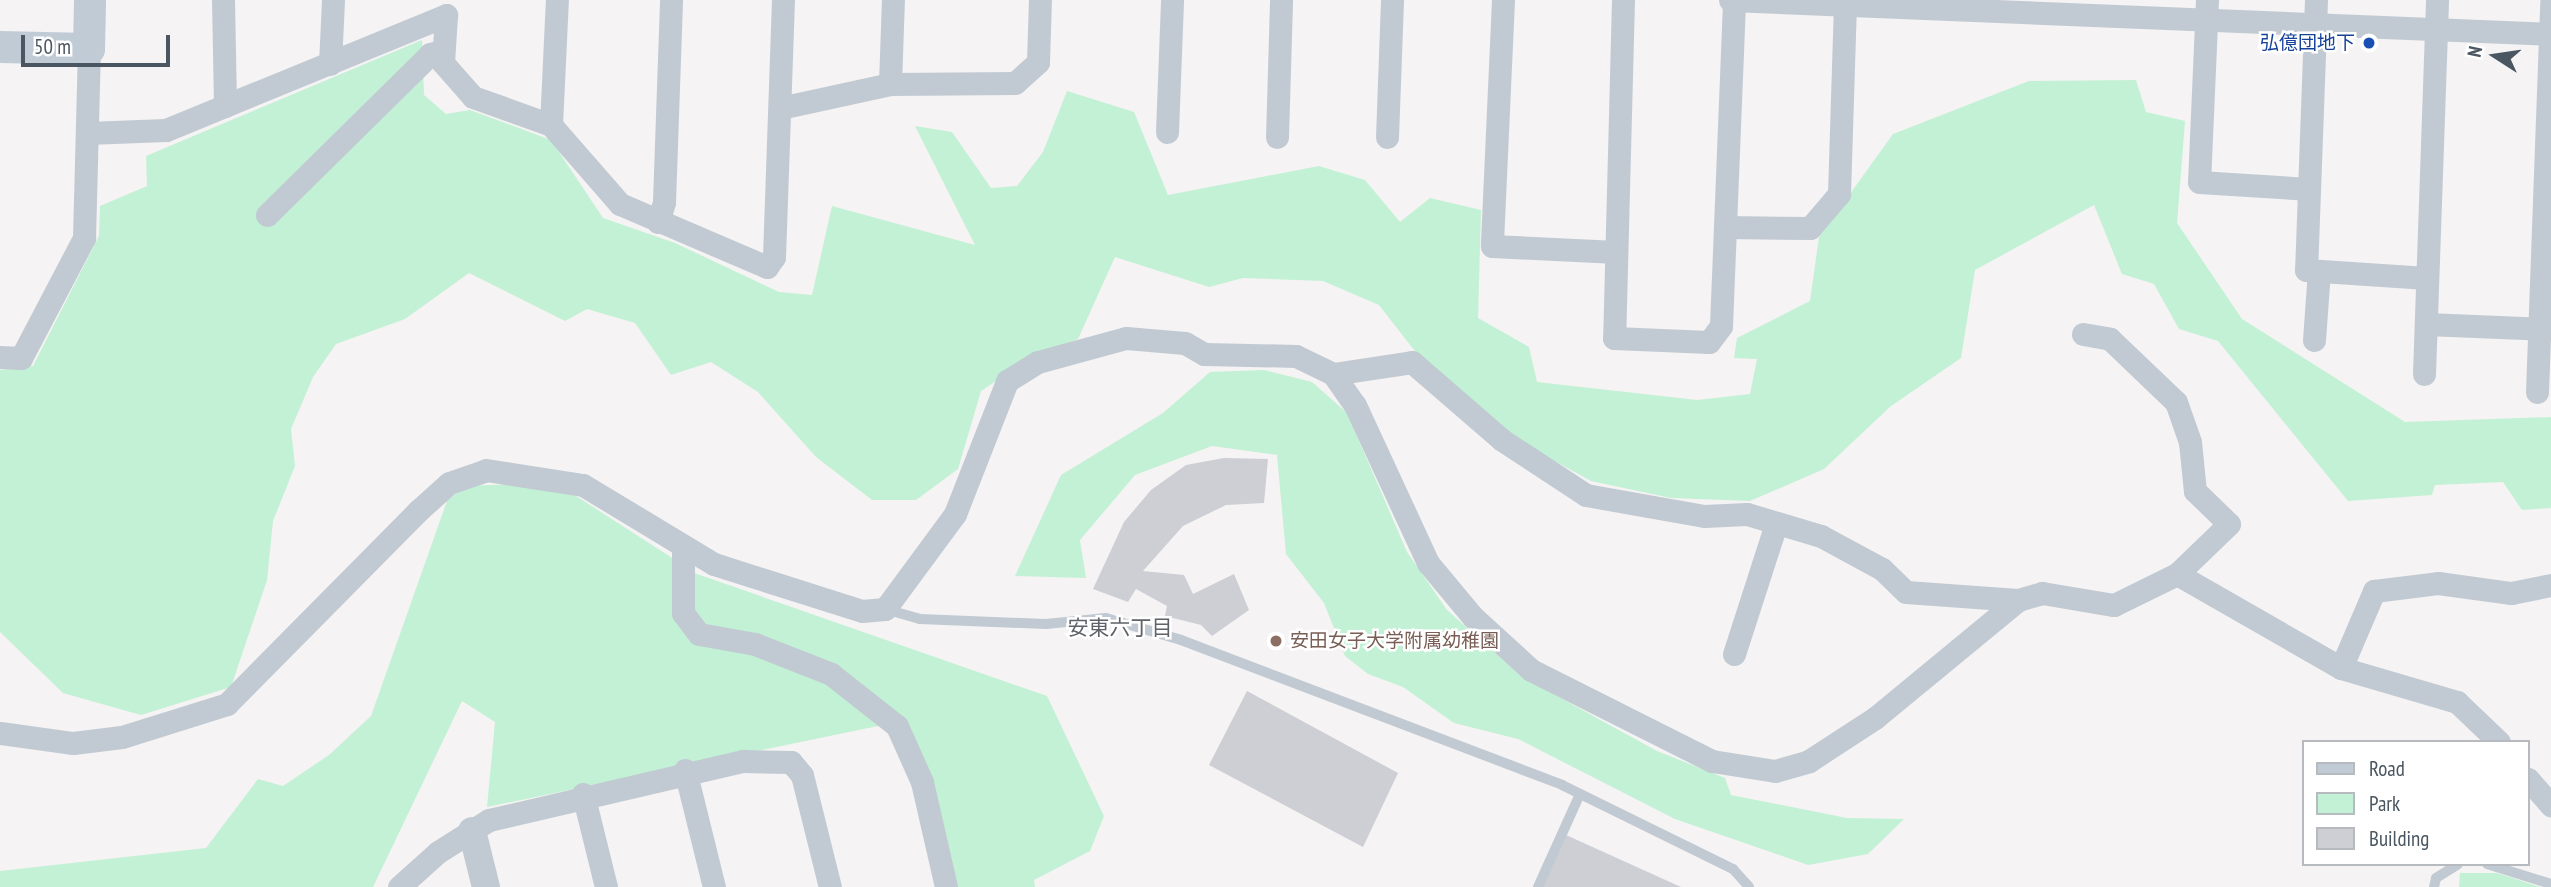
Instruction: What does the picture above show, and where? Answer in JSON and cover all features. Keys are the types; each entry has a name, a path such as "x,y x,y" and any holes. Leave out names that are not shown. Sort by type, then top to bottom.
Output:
{"main road":[{"path":"0,47 89,49 90,0"}],"street":[{"path":"223,0 225,106"},
{"path":"330,64 333,0"},
{"path":"551,125 557,0"},
{"path":"658,222 664,202 671,0"},
{"path":"446,7 443,63 473,97 551,125 620,204 767,267 774,257 783,0"},
{"path":"890,84 893,0"},
{"path":"779,108 890,84 1015,83 1038,62 1040,0"},
{"path":"1167,132 1172,0"},
{"path":"1277,137 1280,0"},
{"path":"1387,137 1392,0"},
{"path":"1503,0 1492,246 1616,252"},
{"path":"1623,0 1614,338 1709,342 1721,326 1732,0 2206,10 2315,24 2550,34"},
{"path":"2316,0 2306,270 2427,278"},
{"path":"2424,374 2437,0"},
{"path":"1725,227 1810,228 1839,194 1845,2"},
{"path":"2537,392 2545,328 2551,2"},
{"path":"87,133 166,130 330,64 446,7"},
{"path":"2206,10 2199,182 2309,189"},
{"path":"0,357 21,358 84,238 89,49"},
{"path":"267,215 430,54 443,51"},
{"path":"2314,340 2319,271"},
{"path":"2426,324 2545,328"},
{"path":"1333,374 1412,362 1502,440 1586,495 1704,516 1747,514 1821,536 1882,569 1906,592 2018,600 2042,593 2114,605 2177,573 2229,524 2195,491 2190,442 2176,402 2110,339 2083,334"},
{"path":"0,733 73,743 110,738 227,704 419,510 466,474 486,470 583,485 683,548 833,603 885,609 956,514 991,411 1021,370 1126,338 1185,344 1213,355 1296,356 1333,374 1355,405 1428,563 1473,617 1531,670 1712,761 1775,771 1836,747 2018,600"},
{"path":"1734,654 1776,524"},
{"path":"683,548 683,612 699,634 755,644 831,674 897,726 922,782 946,887"},
{"path":"2177,573 2341,668 2457,702 2497,740"},
{"path":"2341,668 2374,591 2438,583 2511,593 2551,585"},
{"path":"399,887 472,831 583,794 685,770 791,762 802,775 830,887"},
{"path":"685,770 714,887"},
{"path":"2530,781 2551,805"},
{"path":"583,794 606,887"},
{"path":"472,831 486,887"}],"lane":[{"path":"885,609 920,619 1032,624 1105,618 1181,640 1580,794 1733,869 1749,887"},
{"path":"1538,887 1580,794"},
{"path":"2434,887 2442,872 2454,866"},
{"path":"2493,866 2551,884"}],"green space":[{"path":"422,40 424,95 446,114 470,110 551,140 603,218 675,243 779,292 812,295 832,206 975,245 915,126 952,132 991,188 1017,186 1043,152 1067,91 1134,112 1168,195 1319,166 1365,180 1400,222 1430,198 1481,210 1478,318 1529,347 1537,382 1697,400 1750,394 1757,359 1734,358 1737,338 1810,301 1819,237 1893,134 2029,81 2136,80 2146,112 2185,121 2177,223 2242,319 2405,422 2551,417 2551,508 2522,510 2503,482 2435,485 2432,495 2348,501 2218,341 2179,329 2154,284 2122,274 2094,205 1975,270 1961,358 1891,406 1824,469 1750,501 1671,498 1591,481 1507,435 1414,350 1379,305 1323,281 1243,278 1209,287 1115,257 1078,339 1028,360 981,391 958,469 916,500 872,500 816,457 758,392 711,362 671,375 635,323 587,309 565,321 469,273 405,319 336,344 313,377 291,429 295,466 273,521 267,580 231,687 141,715 63,693 0,632 0,370 33,366 99,236 100,206 147,186 146,156"},
{"path":"1264,370 1312,382 1347,413 1407,552 1447,610 1522,677 1657,751 1725,778 1731,795 1847,818 1904,819 1868,854 1808,865 1675,819 1518,739 1454,723 1403,687 1368,674 1345,656 1324,603 1286,554 1277,455 1212,446 1135,475 1080,540 1086,578 1015,576 1061,475 1163,413 1210,372"},
{"path":"518,484 573,494 697,574 1047,696 1104,816 1090,851 1034,880 1035,887 950,887 907,720 487,807 495,722 462,701 373,887 0,887 0,871 206,848 258,779 283,786 329,755 371,716 447,501 465,486"},
{"path":"2460,873 2497,873 2540,887 2459,887"}],"building":[{"path":"1224,458 1268,459 1264,503 1226,505 1183,526 1143,571 1184,575 1193,594 1234,574 1249,610 1212,636 1201,625 1165,616 1167,606 1136,589 1128,602 1093,589 1124,522 1151,490 1186,465"},
{"path":"1247,691 1398,773 1363,847 1209,765"},
{"path":"1566,835 1681,887 1543,887"}],"place":[{"name":"弘億団地下","path":"2369,43"},
{"name":"安田女子大学附属幼稚園","path":"1276,641"}],"district":[{"name":"安東六丁目","path":"1120,628"}]}
